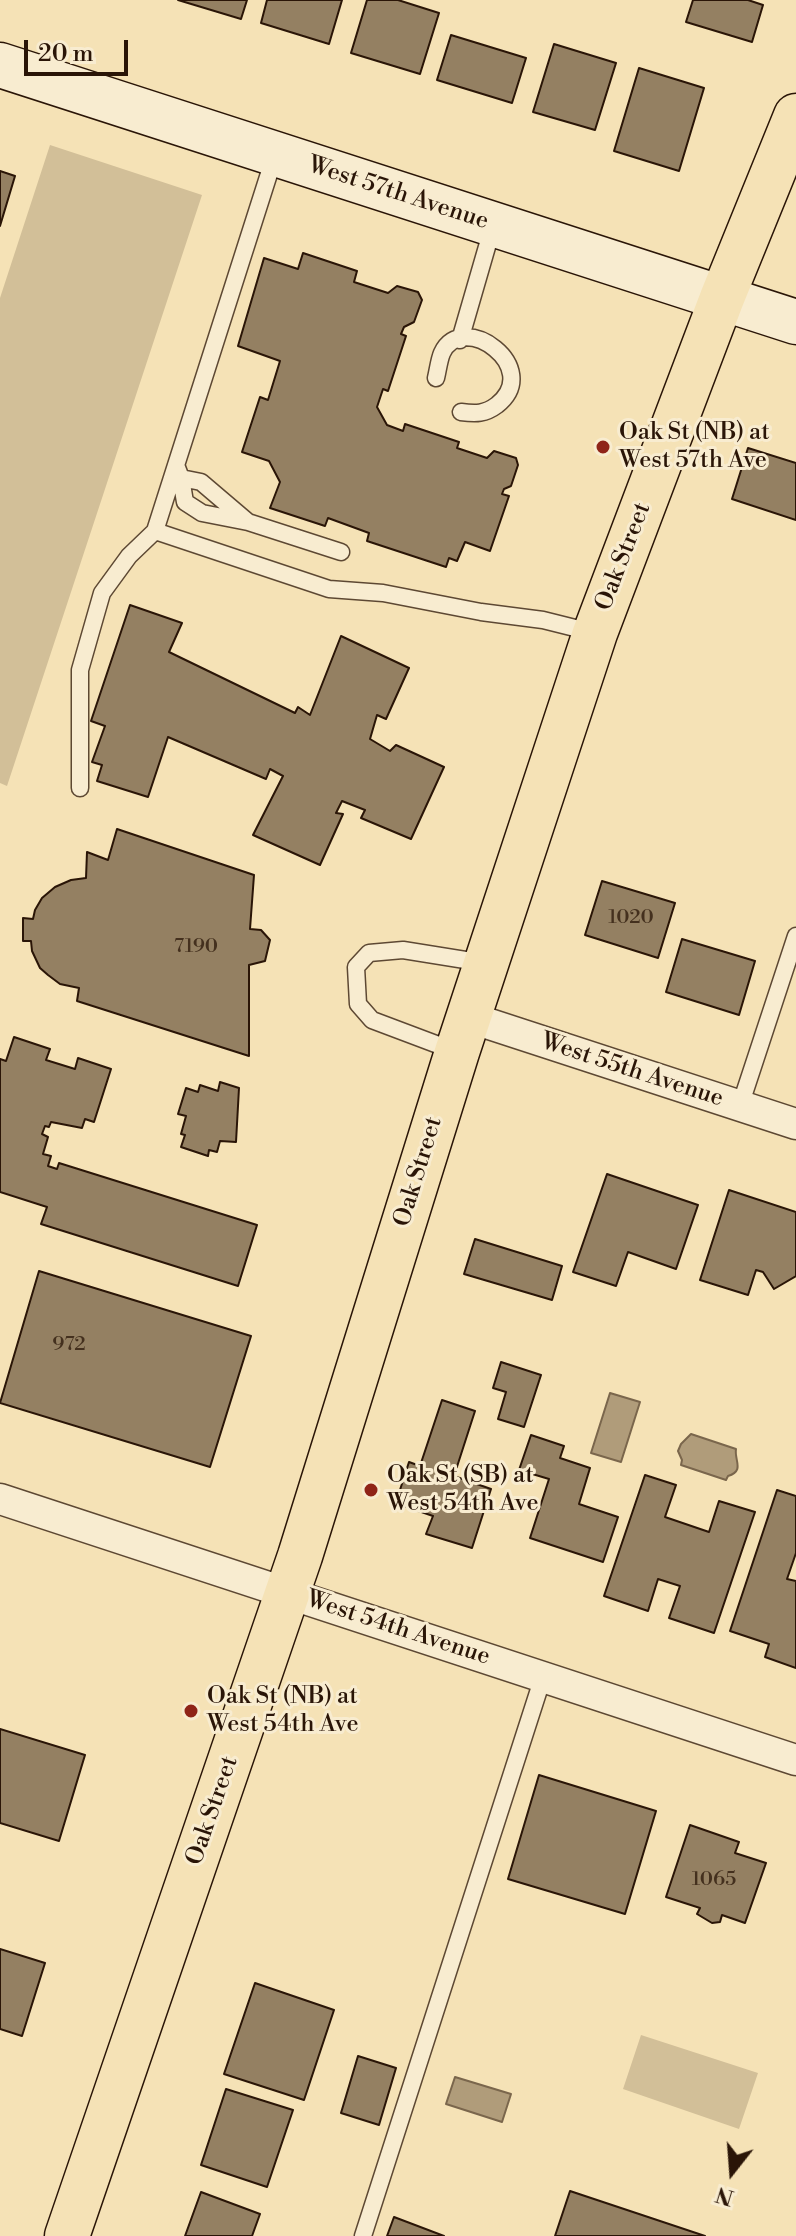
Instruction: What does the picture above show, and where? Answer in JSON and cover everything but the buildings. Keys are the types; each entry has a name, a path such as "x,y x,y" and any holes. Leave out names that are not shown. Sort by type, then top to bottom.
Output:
{"main road":[{"name":"Oak Street","path":"67,2236 288,1592 462,1034 595,633 722,298 796,116"}],"street":[{"name":"West 57th Avenue","path":"0,65 796,322"},
{"name":"West 55th Avenue","path":"462,1034 740,1106 796,1124"},
{"name":"West 54th Avenue","path":"0,1499 796,1760"}],"lane":[{"path":"80,788 80,670 102,593 129,556 155,531 178,472 275,154"},
{"path":"460,340 494,224"},
{"path":"436,378 442,352 450,343 460,340 473,338 494,346 508,365 510,388 504,399 482,413 461,412"},
{"path":"178,472 185,502 202,513 248,522 341,552"},
{"path":"178,472 201,482 248,522"},
{"path":"155,531 329,589 383,593 481,612 543,620 595,633"},
{"path":"740,1106 796,936"},
{"path":"462,1034 372,1020 358,1004 356,967 369,953 403,950 486,963"},
{"path":"363,2236 543,1677"}],"shaded area":[{"path":"50,145 202,195 7,786 0,783 0,298"},
{"path":"610,1393 640,1402 621,1462 591,1453"},
{"path":"691,1434 736,1449 736,1471 726,1480 681,1465 678,1451"},
{"path":"641,2035 758,2073 739,2129 623,2089"},
{"path":"455,2077 511,2094 502,2122 446,2104"}],"place":[{"name":"Oak St (NB) at West 57th Ave","path":"603,447"},
{"name":"Oak St (SB) at West 54th Ave","path":"371,1490"},
{"name":"Oak St (NB) at West 54th Ave","path":"191,1711"}]}
